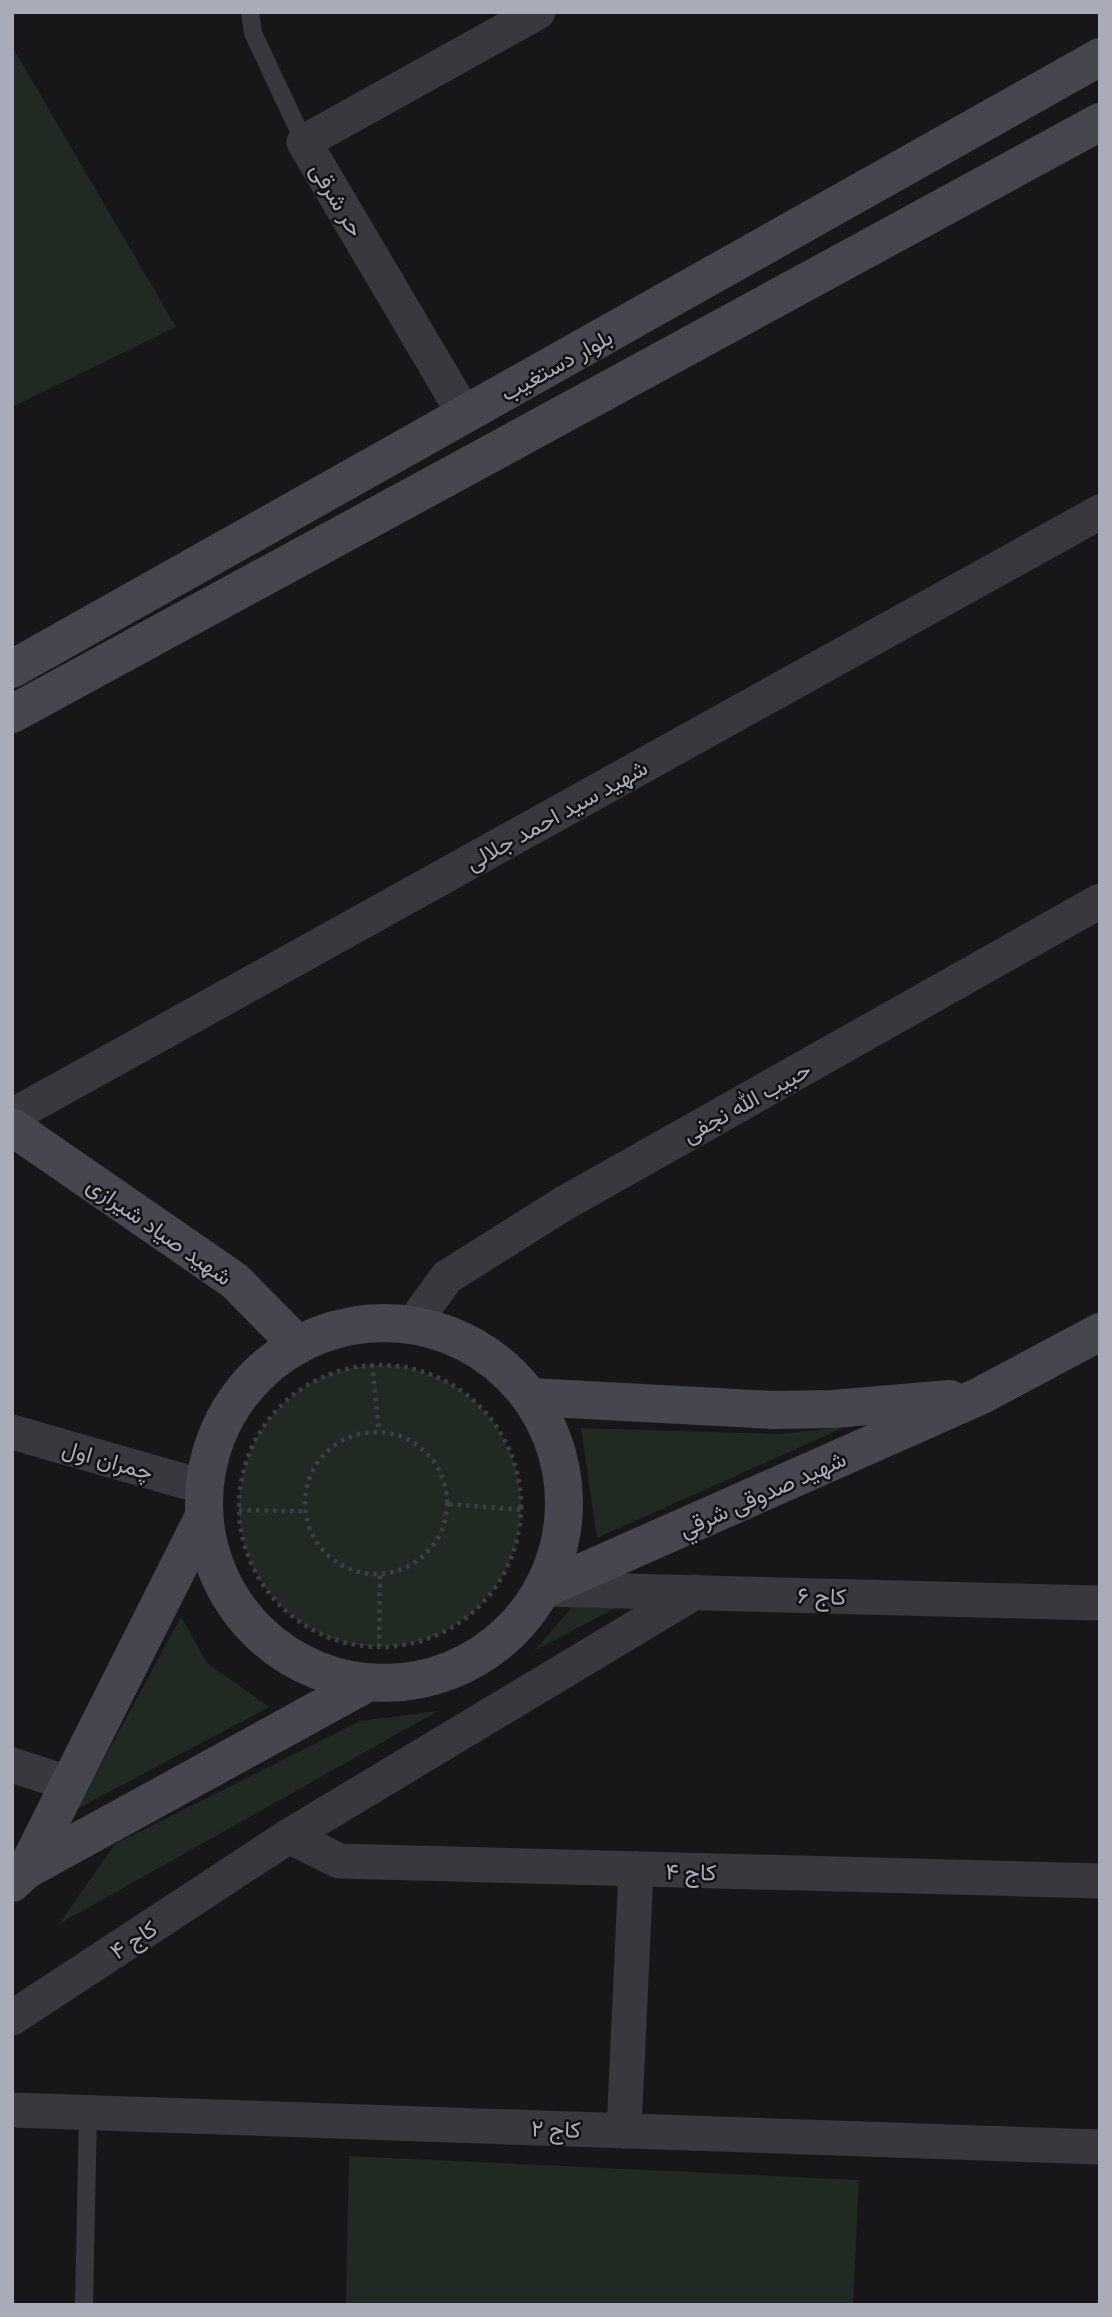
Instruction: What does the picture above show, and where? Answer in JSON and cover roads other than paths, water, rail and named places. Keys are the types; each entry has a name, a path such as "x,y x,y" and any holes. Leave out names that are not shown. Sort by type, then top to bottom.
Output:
{"street":[{"name":"حر شرقی","path":"465,415 304,142 538,12"},
{"name":"بلوار دستغیب","path":"12,669 1100,57"},
{"name":"بلوار دستغیب","path":"12,714 1100,122"},
{"name":"شهید سید احمد جلالی","path":"12,1116 1100,512"},
{"name":"حبیب الله نجفی","path":"412,1325 447,1277 563,1204 1100,901"},
{"name":"شهید صیاد شیرازی","path":"12,1127 235,1281 298,1345"},
{"path":"383,1323 412,1325 458,1339 498,1363 531,1397 555,1442 565,1491 562,1542 544,1590 512,1632 469,1663 419,1680 373,1665 317,1670 274,1646 238,1609 214,1565 214,1444 233,1404 262,1371 298,1345 325,1333 354,1326 383,1323"},
{"name":"شهید صدوقی شرقي","path":"544,1590 981,1396 1100,1332"},
{"name":"شهید صدوقی شرقي","path":"531,1397 774,1410 833,1409 981,1396"},
{"name":"چمران اول","path":"12,1432 215,1504"},
{"path":"19,1877 215,1504"},
{"name":"کاج ۶","path":"544,1590 1100,1603"},
{"name":"کاج ۴","path":"12,2018 289,1836 695,1592"},
{"path":"19,1877 373,1665"},
{"path":"12,1765 70,1784"},
{"name":"کاج ۴","path":"289,1836 339,1861 1100,1881"},
{"path":"624,2131 636,1869"},
{"name":"کاج ۲","path":"12,2110 1100,2147"}],"lane":[{"path":"250,12 253,33 304,142"},
{"path":"84,2305 88,2112"}]}
